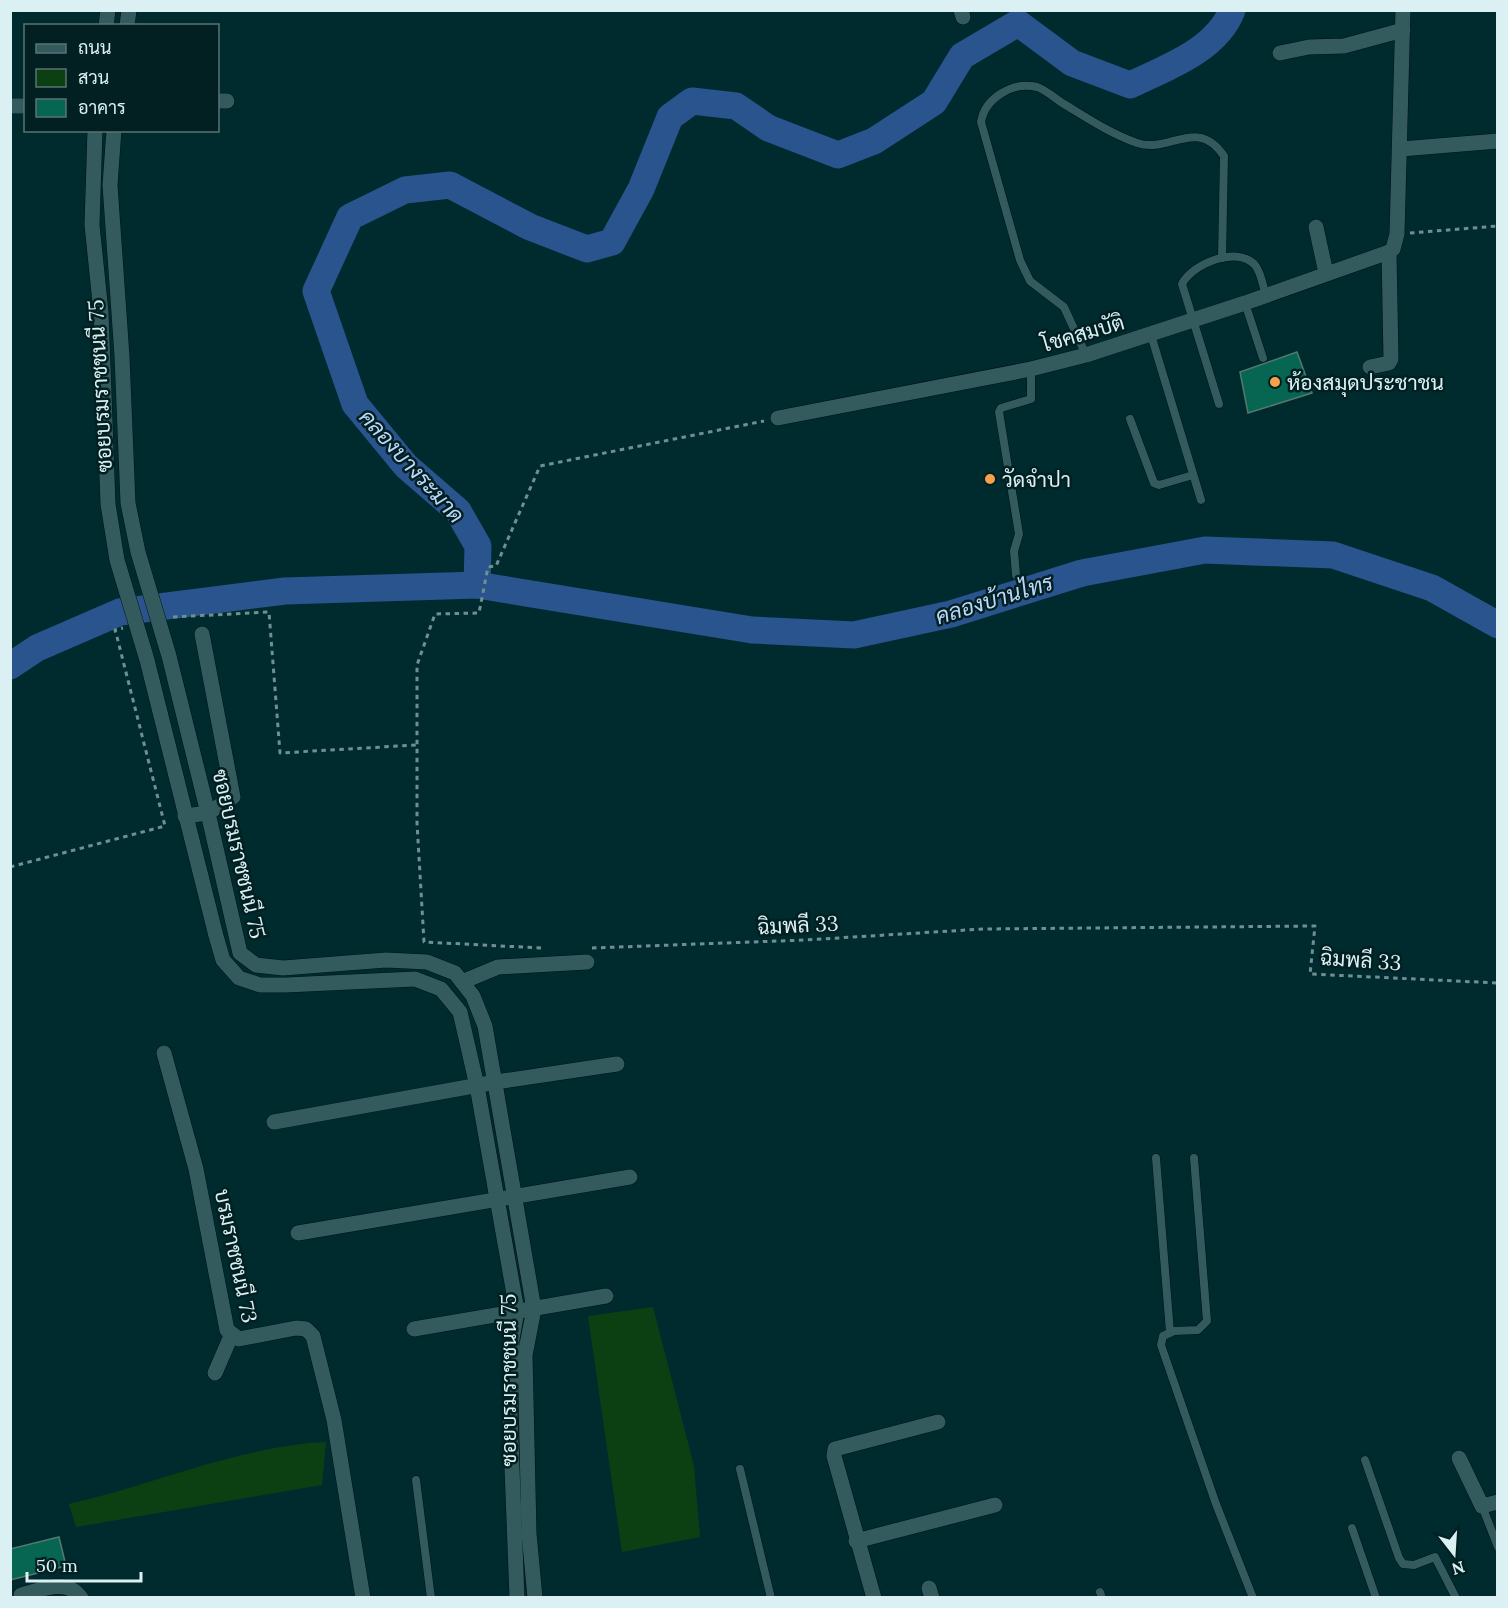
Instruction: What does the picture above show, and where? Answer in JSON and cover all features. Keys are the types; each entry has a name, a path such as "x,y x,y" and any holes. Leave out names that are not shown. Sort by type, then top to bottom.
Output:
{"street":[{"path":"1370,367 1389,363 1391,359 1389,252 1393,249 1398,234 1403,10"},
{"path":"1280,53 1309,46 1344,46 1403,30"},
{"name":"ซอยบรมราชชนนี 75","path":"95,132 92,225 104,370 106,490 117,560 147,660 223,960 239,978 260,985 415,979 441,989 460,1012 477,1086 517,1311 512,1339 510,1416 518,1598"},
{"name":"ซอยบรมราชชนนี 75","path":"114,132 110,185 122,356 128,502 138,552 169,656 208,813 240,953 256,965 283,968 386,960 427,962 455,973 472,996 485,1026 534,1310 525,1355 529,1533 535,1598"},
{"path":"1401,149 1497,141"},
{"path":"1316,227 1326,273"},
{"name":"โชคสมบัติ","path":"778,418 1031,369 1086,355 1266,296 1389,252"},
{"path":"185,816 208,813 231,799 233,790 202,634"},
{"path":"462,982 498,967 589,955"},
{"name":"บรมราชชนนี 73","path":"164,1053 196,1169 227,1330 231,1336 238,1339 296,1328 306,1329 313,1336 334,1420 363,1598"},
{"path":"274,1122 496,1082 617,1064"},
{"path":"298,1233 630,1177"},
{"path":"414,1329 606,1296"},
{"path":"215,1373 231,1336"},
{"path":"874,1598 856,1541 834,1455 835,1449 938,1422"},
{"path":"1459,1458 1482,1506 1497,1502"},
{"path":"856,1541 995,1505"},
{"path":"21,1595 63,1585 73,1588 81,1598"}],"lane":[{"path":"1086,355 1064,307 1030,281 1020,260 981,122 982,113 1004,91 1026,86 1038,87 1097,124 1136,143 1148,145 1193,136 1211,140 1224,156 1222,258"},
{"path":"1219,404 1182,284 1196,268 1222,258 1235,257 1253,262 1266,296"},
{"path":"1245,303 1263,358"},
{"path":"1151,335 1201,500"},
{"path":"1016,575 1014,551 1019,534 999,411 1001,408 1031,399 1031,369"},
{"path":"1130,419 1154,483 1159,485 1193,475"},
{"path":"1156,1158 1170,1332"},
{"path":"1194,1158 1207,1321 1198,1330 1170,1332 1163,1336 1163,1352 1216,1504 1253,1598"},
{"path":"1365,1461 1398,1557 1403,1564 1414,1565 1436,1557 1456,1598"},
{"path":"740,1468 771,1598"},
{"path":"416,1480 431,1598"},
{"path":"1482,1506 1497,1547"},
{"path":"1352,1528 1376,1598"}],"path":[{"path":"1398,234 1497,226"},
{"path":"543,948 424,942 417,823 417,665 435,614 479,614 488,567 496,566 540,466 778,418"},
{"name":"ฉิมพลี 33","path":"589,955 983,929 1315,926 1310,974 1497,983"}],"green space":[{"path":"653,1307 694,1466 700,1537 622,1552 588,1316"},
{"path":"326,1442 322,1485 76,1527 69,1504 228,1458 293,1445"}],"building":[{"name":"ห้องสมุดประชาชน","path":"1297,352 1312,393 1248,413 1240,372"},
{"path":"59,1537 66,1566 10,1580 10,1549"}],"waterway":[{"name":"คลองบางระมาด","path":"477,585 478,546 458,511 406,466 355,404 316,291 350,217 405,190 450,185 530,227 587,249 612,242 641,189 670,117 692,101 736,106 768,128 838,155 874,141 934,102 962,56 1018,23 1072,63 1130,85 1203,47 1225,24 1232,10"},
{"name":"คลองบ้านไทร","path":"10,666 37,648 120,612 285,591 477,585 752,630 854,635 951,614 1082,573 1205,550 1333,555 1432,588 1498,625"}],"place":[{"name":"ห้องสมุดประชาชน","path":"1275,382"},
{"name":"วัดจำปา","path":"990,479"}]}
